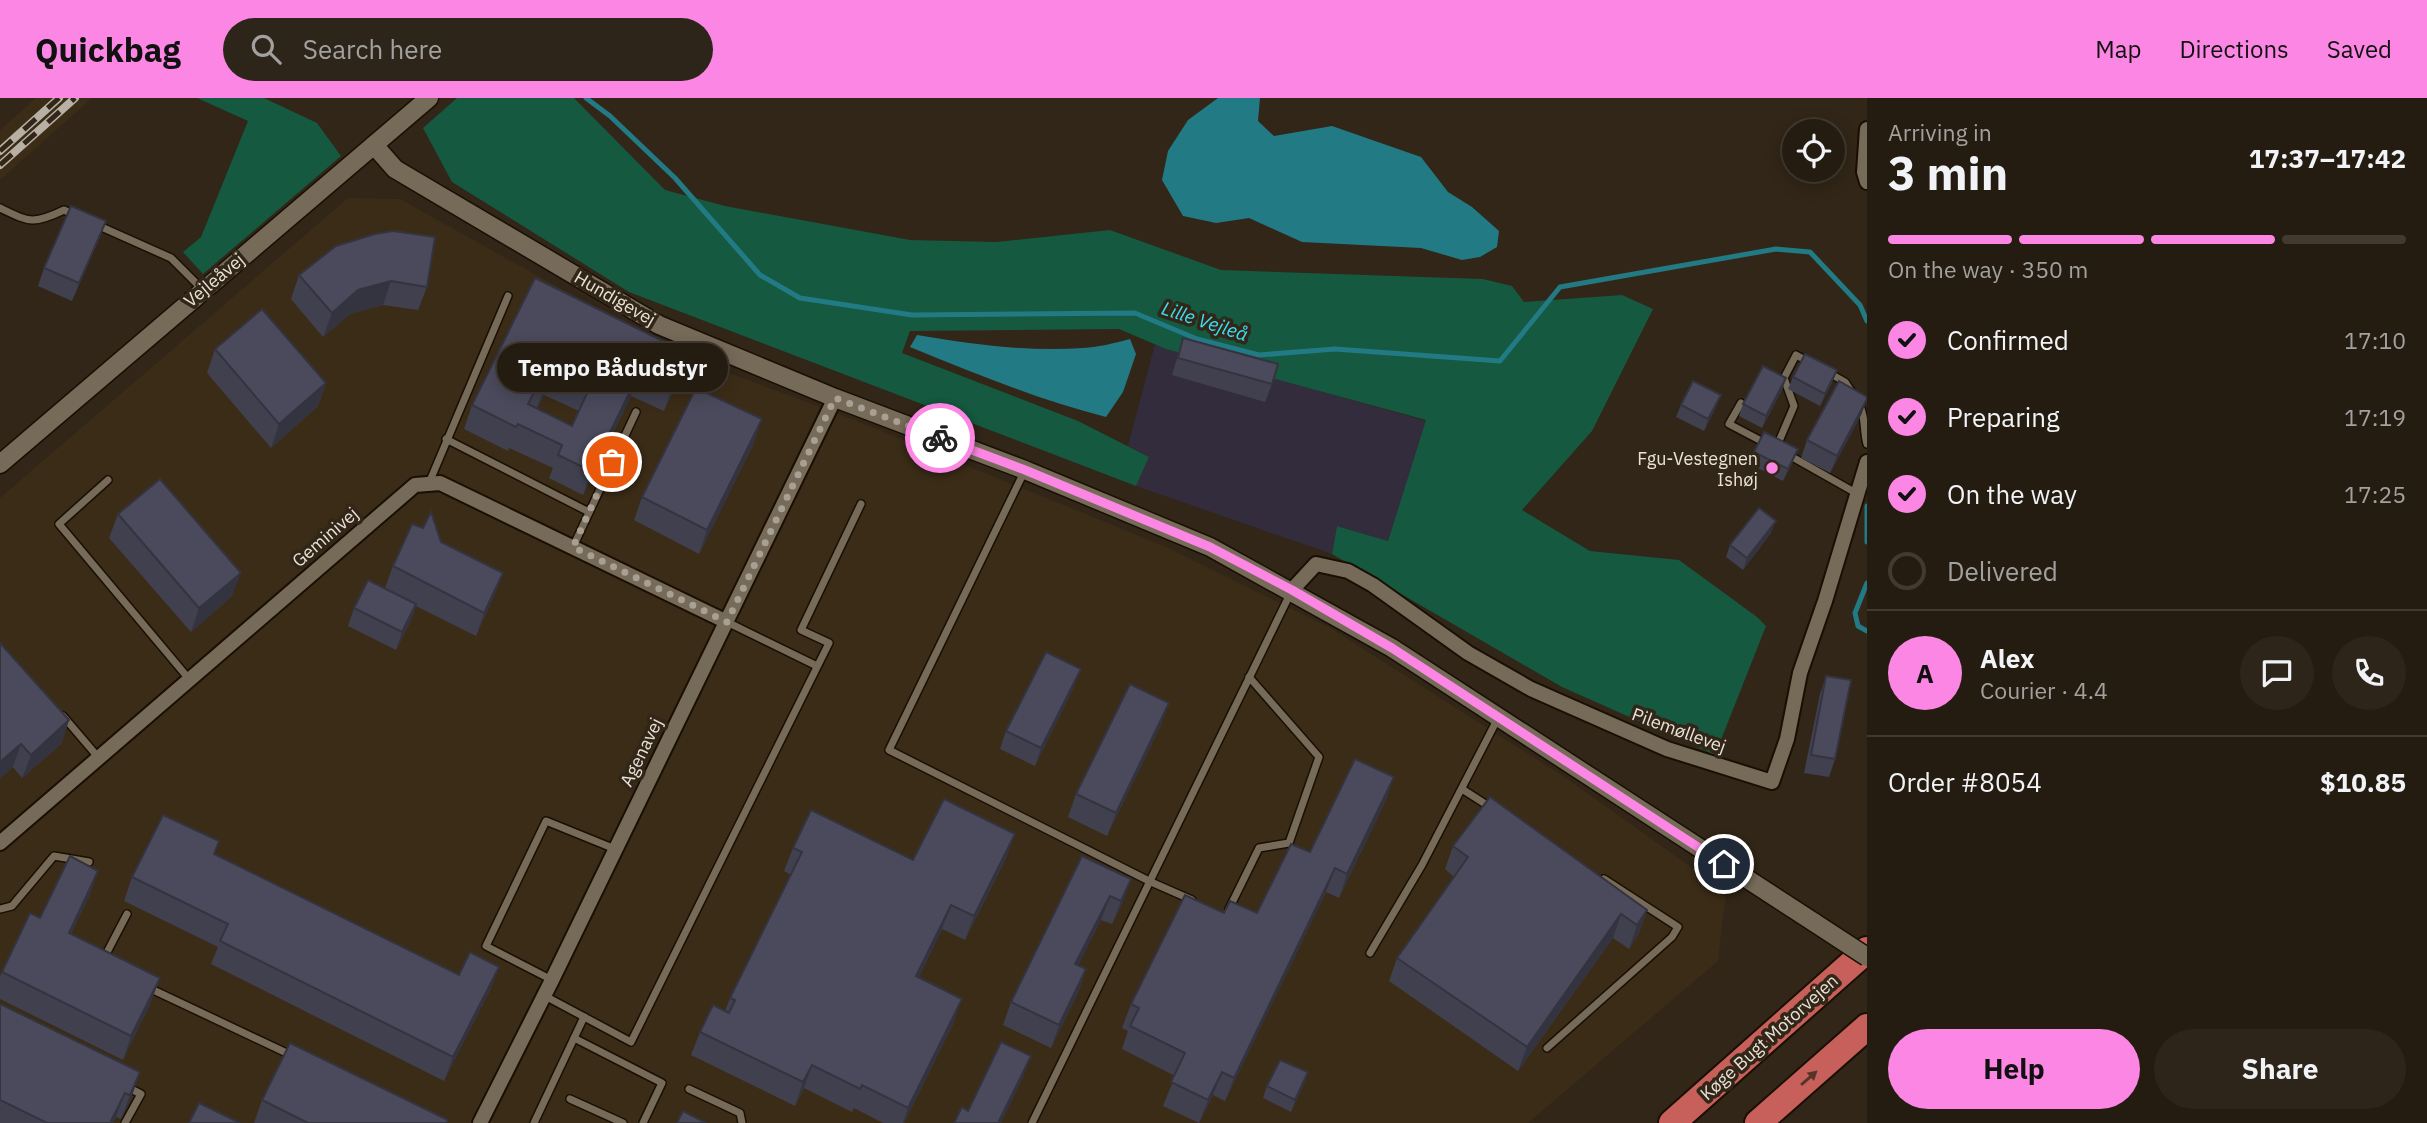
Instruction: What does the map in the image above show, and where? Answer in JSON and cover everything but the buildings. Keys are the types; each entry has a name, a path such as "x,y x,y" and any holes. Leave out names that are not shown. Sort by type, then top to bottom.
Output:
{"highway":[{"name":"Køge Bugt Motorvejen","path":"1672,1123 1867,950"},
{"path":"1758,1123 1867,1027"}],"street":[{"name":"Vejleåvej","path":"0,464 429,98"},
{"path":"1867,129 1864,172 1867,182"},
{"name":"Hundigevej","path":"374,145 395,169 659,325 835,398 1025,470 1210,547 1292,590 1392,648 1867,957"},
{"name":"Agenavej","path":"480,1123 835,398"},
{"name":"Pilemøllevej","path":"1292,590 1315,564 1348,571 1373,585 1468,653 1531,689 1667,750 1772,782 1787,739 1800,673 1867,462"},
{"path":"428,484 440,483 727,622"},
{"name":"Geminivej","path":"0,843 415,485 428,484"}],"lane":[{"path":"0,208 27,221 45,219 64,210 171,258 203,289"},
{"path":"428,484 508,296"},
{"path":"1776,448 1794,406 1784,378 1796,355 1815,366"},
{"path":"1825,371 1845,382 1863,411 1863,431 1867,444"},
{"path":"1741,403 1729,424 1856,493"},
{"path":"573,547 636,412"},
{"path":"446,439 589,512"},
{"path":"1025,470 889,750 1151,882 1201,904"},
{"path":"108,480 59,524 189,680"},
{"path":"544,996 631,1042 829,643 801,630 861,504"},
{"path":"1032,1123 1292,590"},
{"path":"727,622 817,666"},
{"path":"1226,915 1259,848 1289,843 1319,757 1249,677"},
{"path":"54,706 99,758"},
{"path":"1370,953 1422,864 1499,717"},
{"path":"1462,789 1496,810"},
{"path":"552,980 486,946 546,821 615,849"},
{"path":"0,909 12,906 54,856 89,862"},
{"path":"1547,1048 1672,937 1678,927 1598,876"},
{"path":"100,964 127,914"},
{"path":"137,982 297,1058"},
{"path":"534,1123 584,1017"},
{"path":"574,1038 662,1083 643,1123"},
{"path":"117,1082 141,1094 125,1123"},
{"path":"689,1089 740,1113 742,1123"},
{"path":"570,1099 623,1123"}],"shaded area":[{"path":"36,98 92,98 0,180 0,130"},
{"path":"348,198 400,199 615,319 732,374 852,419 1162,545 1332,629 1566,778 1726,892 1718,961 1528,1123 0,1123 0,498"},
{"path":"1155,344 1426,421 1388,541 1337,526 1332,554 1136,486 1149,457 1128,446"}],"green space":[{"path":"197,98 264,98 317,123 341,156 203,274 183,252 201,237 248,121"},
{"path":"457,98 574,98 665,190 725,206 910,240 996,242 1110,230 1221,270 1483,279 1512,286 1524,302 1622,295 1653,309 1592,431 1522,510 1590,551 1679,560 1766,626 1715,755 1562,687 1332,554 1337,526 1388,541 1426,420 1166,349 1119,329 910,331 902,353 1078,421 1149,457 1136,486 629,292 452,182 423,128"}],"water":[{"path":"1218,98 1260,98 1258,121 1274,136 1332,126 1421,157 1448,192 1472,207 1499,231 1497,247 1480,257 1462,260 1421,248 1302,242 1249,218 1216,223 1183,216 1162,180 1168,151 1188,120"},
{"path":"917,335 1041,349 1107,345 1130,339 1136,354 1123,392 1106,417 1031,394 910,347"}],"waterway":[{"name":"Lille Vejleå","path":"586,98 610,116 675,178 760,275 800,298 912,315 1135,313 1197,339 1259,355 1335,349 1500,361 1560,287 1776,249 1810,252 1860,305 1867,321"},
{"name":"Lille Vejleå","path":"1867,506 1867,542"},
{"name":"Lille Vejleå","path":"1867,583 1855,613 1858,626 1867,631"}],"railway":[{"path":"0,151 59,98"},
{"path":"0,165 75,98"}],"way so far":[{"path":"612,462 573,547 727,622 835,398 940,438"}],"place":[{"name":"Tempo Bådudstyr","path":"612,462"},
{"name":"Fgu-Vestegnen Ishøj","path":"1772,468"}],"route":[{"path":"940,438 1025,470 1210,547 1292,590 1392,648 1724,864"}]}
